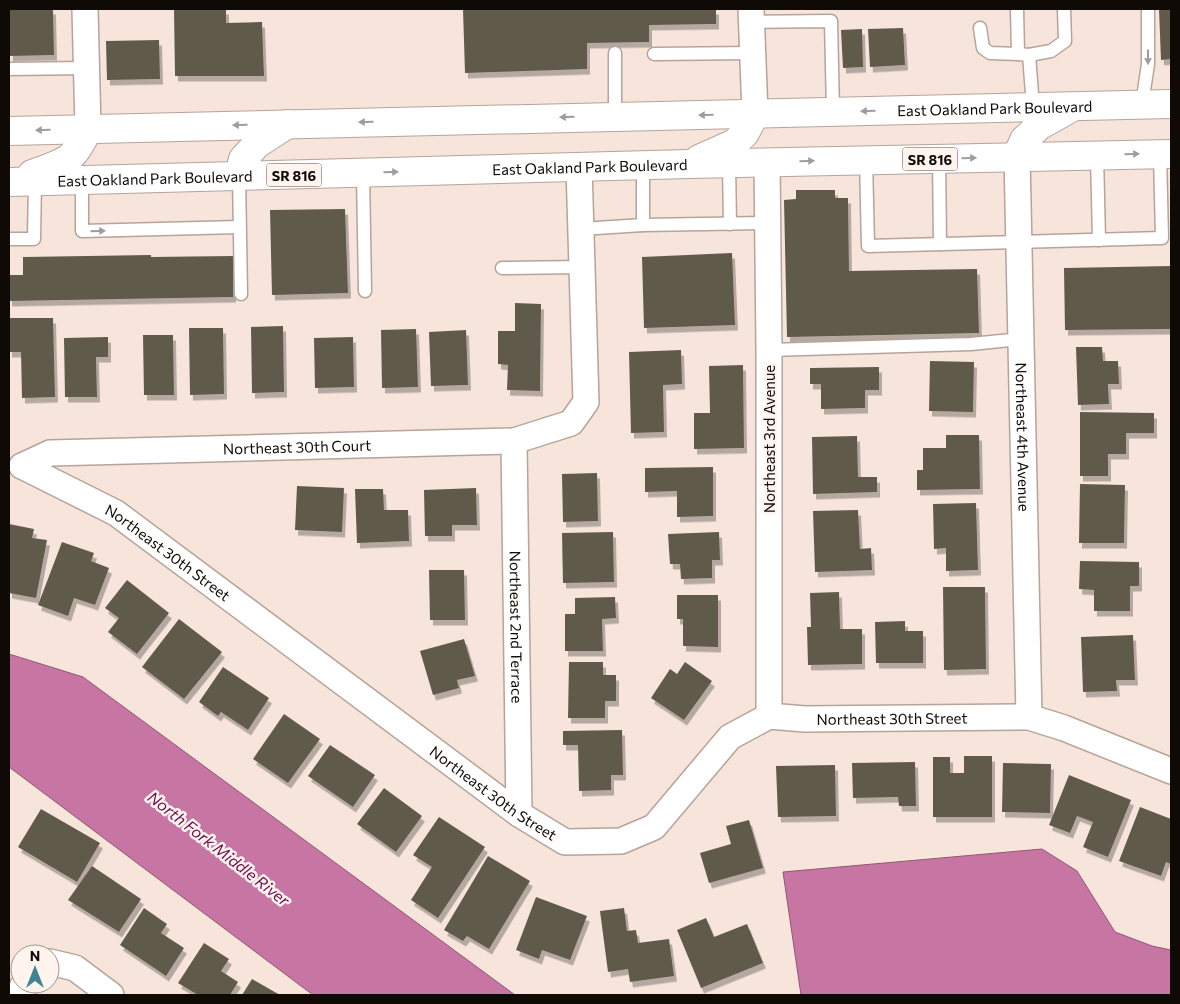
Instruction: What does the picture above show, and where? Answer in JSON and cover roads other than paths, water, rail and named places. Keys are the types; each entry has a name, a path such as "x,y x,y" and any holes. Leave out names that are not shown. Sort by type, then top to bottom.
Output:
{"main road":[{"name":"East Oakland Park Boulevard","path":"9,130 1171,104"},
{"path":"1017,156 1024,140 1040,126 1074,106"},
{"path":"688,164 735,143 745,133 755,114"},
{"path":"239,176 243,159 257,144 289,123"},
{"path":"18,182 68,161 79,147 88,129"},
{"name":"East Oakland Park Boulevard","path":"18,182 643,165 1166,154"}],"street":[{"path":"85,9 88,129"},
{"path":"751,15 755,114"},
{"name":"Northeast 4th Avenue","path":"1017,156 1029,717"},
{"name":"Northeast 3rd Avenue","path":"767,162 769,716"},
{"path":"579,167 582,267"},
{"name":"Northeast 30th Court","path":"22,466 50,453 514,441 571,423 586,402 582,267"},
{"name":"Northeast 2nd Terrace","path":"514,441 519,814"},
{"name":"Northeast 30th Street","path":"22,466 116,513 519,814 565,842 621,841 654,827 730,736 769,716 805,718 1029,717 1171,771"},
{"path":"60,964 75,968 111,995"}],"lane":[{"path":"1017,9 1032,106"},
{"path":"980,28 984,48 990,53 1024,54 1051,52 1065,41 1064,9"},
{"path":"1142,104 1148,64 1148,9"},
{"path":"751,15 831,21 833,112"},
{"path":"615,53 615,116"},
{"path":"654,54 753,53"},
{"path":"9,70 86,68"},
{"path":"866,160 868,246 1162,238 1166,154"},
{"path":"1097,155 1100,240"},
{"path":"939,158 940,244"},
{"path":"729,163 730,224"},
{"path":"643,165 643,225"},
{"path":"363,173 365,291"},
{"path":"239,176 241,294"},
{"path":"82,180 82,231 239,227"},
{"path":"9,239 34,239 18,182"},
{"path":"581,229 643,225 768,223"},
{"path":"502,268 582,267"},
{"path":"769,350 971,344 1021,338"}],"water":[{"name":"North Fork Middle River","path":"9,654 83,677 515,995 313,995 9,767"},
{"path":"1042,849 1077,871 1115,932 1152,946 1171,950 1171,995 801,995 783,872"}]}
